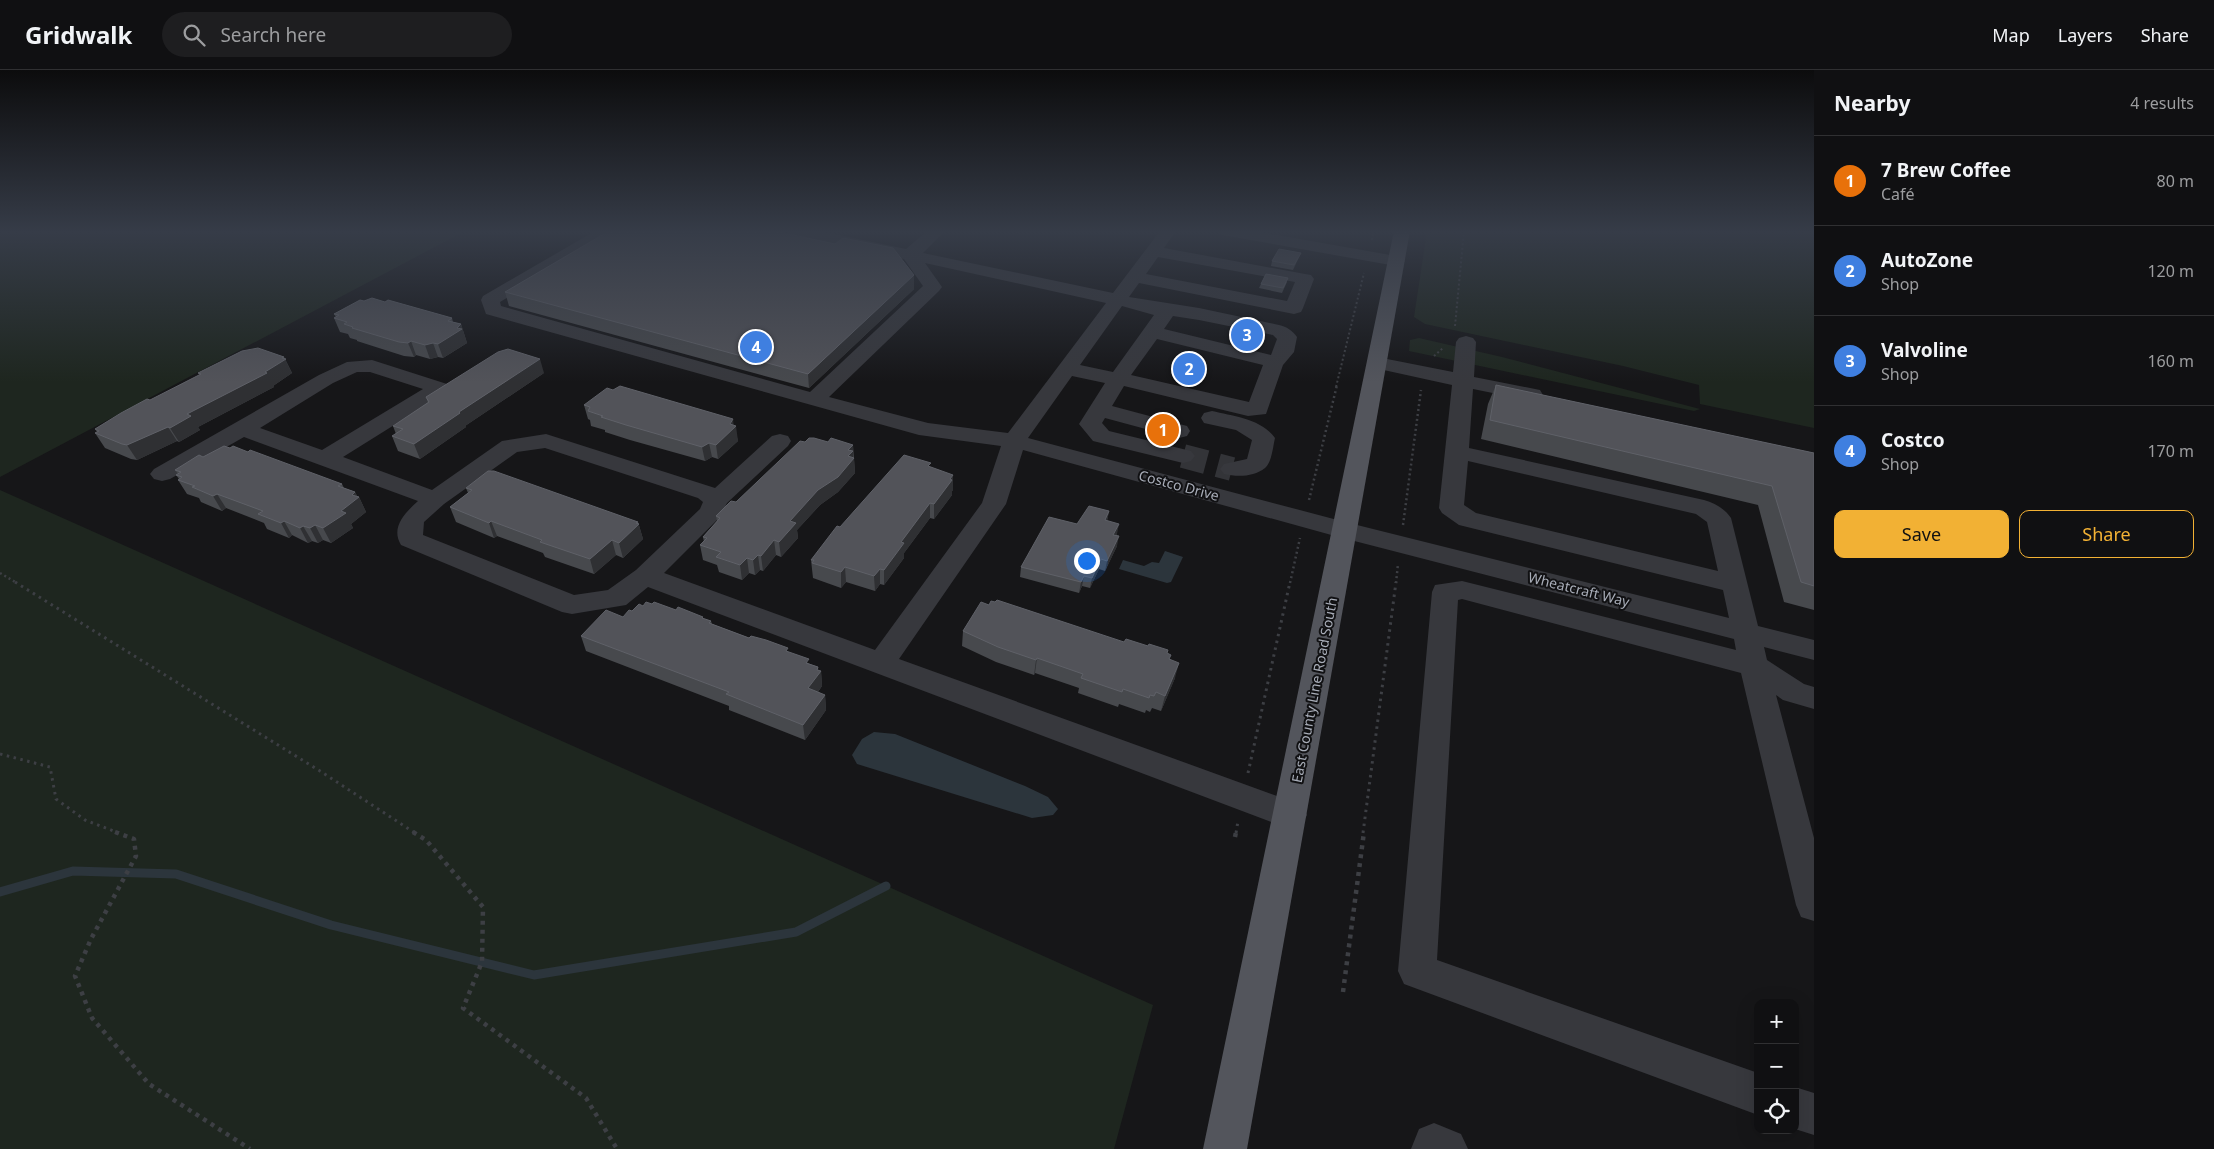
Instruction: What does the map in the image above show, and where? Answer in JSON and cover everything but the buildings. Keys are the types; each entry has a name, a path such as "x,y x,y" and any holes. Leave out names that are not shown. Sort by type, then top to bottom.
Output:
{"main road":[{"name":"East County Line Road South","path":"1227,1148 1392,281"}],"lane":[{"name":"Costco Drive","path":"521,281 490,300 493,310 927,430 1014,441 1344,530"},
{"path":"814,400 933,287 929,281"},
{"path":"1035,281 1118,299 1157,321 1279,358"},
{"path":"881,664 994,504 1014,441 1131,281"},
{"path":"1156,281 1294,308 1304,281"},
{"path":"1109,394 1248,410 1258,409 1288,337 1279,331 1199,314 1157,321 1109,394 1090,424 1101,436 1183,456"},
{"path":"1455,339 1462,380 1451,508 1468,519 1734,584"},
{"path":"1377,363 1550,399"},
{"path":"162,474 326,379 354,366 372,366 440,388 324,459"},
{"path":"1067,369 1109,394 1179,430"},
{"path":"1109,394 1243,426 1264,438 1257,463 1239,470 1232,469"},
{"path":"242,429 435,499"},
{"path":"716,500 706,493 546,440 510,446 435,499 412,520 410,539 572,605 616,598 645,576 711,512 716,500 780,441"},
{"path":"1457,452 1704,508 1719,518 1753,665 1814,905"},
{"name":"Wheatcraft Way","path":"1344,530 1401,543 1814,650"},
{"path":"645,576 1290,815"},
{"path":"1754,1093 1417,971 1445,592 1462,590 1753,665 1794,692 1814,698"},
{"path":"1799,1109 1814,1114"},
{"path":"1433,1149 1434,1144 1446,1149"}],"path":[{"path":"1344,992 1424,364 1455,339 1460,281"},
{"path":"0,573 320,771 426,840 483,907 482,962 462,1008 586,1098 617,1149"},
{"path":"0,754 50,767 56,799 85,820 134,839 136,856 90,939 76,976 92,1018 149,1084 250,1149"}],"shaded area":[{"path":"0,281 370,281 0,477"},
{"path":"1419,281 1814,281 1814,428 1700,404 1699,385 1623,366 1425,324 1414,317"},
{"path":"1419,338 1502,357 1700,409 1694,411 1409,351 1410,340"},
{"path":"0,490 1153,1005 1114,1149 0,1149"},
{"path":"1165,551 1183,557 1171,582 1167,583 1119,569 1123,560 1144,566 1152,562 1159,563"},
{"path":"874,732 895,734 1025,786 1048,797 1058,809 1053,815 1032,818 857,764 852,755 862,739"}],"waterway":[{"path":"0,892 73,871 176,874 331,925 534,975 796,932 886,886"}],"tunnel":[{"path":"1183,456 1232,469"}],"place":[{"name":"Valvoline","path":"1247,335"},
{"name":"Costco","path":"756,347"},
{"name":"AutoZone","path":"1189,369"},
{"name":"7 Brew Coffee","path":"1163,430"}]}
